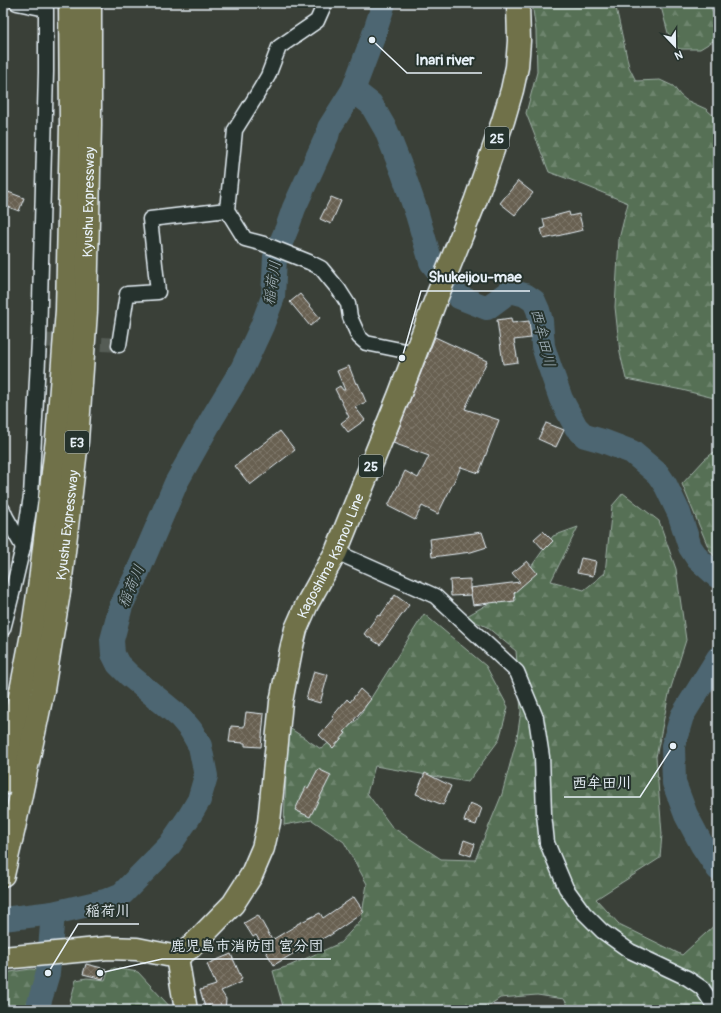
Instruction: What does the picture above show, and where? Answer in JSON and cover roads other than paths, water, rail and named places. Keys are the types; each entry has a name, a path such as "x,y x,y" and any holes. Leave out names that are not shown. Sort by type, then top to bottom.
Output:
{"main road":[{"name":"Kyushu Expressway","path":"3,784 24,677 40,581 57,440 66,318 71,126 70,3"},
{"name":"Kyushu Expressway","path":"3,875 43,690 60,586 77,441 86,311 90,125 90,3"},
{"name":"Kagoshima Kamou Line","path":"177,957 191,947 233,904 251,876 263,848 269,822 281,702 296,629 307,604 336,552 475,202 503,121 517,68 519,41 518,3"},
{"path":"3,740 24,677"},
{"path":"3,958 108,948 137,949 177,957 186,1010"}],"street":[{"path":"4,620 23,547 31,496 39,347 46,72 46,6 17,3"},
{"path":"326,3 317,21 279,47 268,76 235,130 226,210 244,239 264,244 321,268 340,290 348,304 350,317 359,338 366,343 415,353"},
{"path":"119,345 127,294 158,292 150,219 226,210"},
{"path":"3,510 23,547"},
{"path":"336,552 434,596 517,672 536,718 542,757 544,814 547,843 566,888 584,913 602,931 630,951 687,978 702,988 712,1003 714,1010"}],"waterway":[{"name":"稲荷川","path":"3,919 53,913 105,901 122,894 169,846 199,800 206,776 200,746 191,730 180,717 129,675 118,664 113,654 112,640 121,606 136,576 176,483 242,369 262,326 273,297 275,257 294,208 327,136 329,128 353,90 384,3"},
{"name":"西牟田川","path":"353,90 371,104 386,130 417,214 431,262 459,297 487,308 510,291 525,295 534,301 541,321 543,346 547,359 561,399 576,427 585,436 632,452 658,474 666,486 679,513 690,547 698,559 718,577"},
{"name":"西牟田川","path":"718,658 682,716 673,746 674,783 686,815 702,845 718,869"},
{"name":"稲荷川","path":"37,1010 48,973 53,913"}],"tunnel":[{"path":"39,340 119,345"}],"place":[{"name":"Inari river","path":"372,40"},
{"name":"Shukeijou-mae","path":"402,358"},
{"name":"西牟田川","path":"673,746"},
{"name":"稲荷川","path":"48,973"},
{"name":"鹿児島市消防団 宮分団","path":"100,973"}]}
